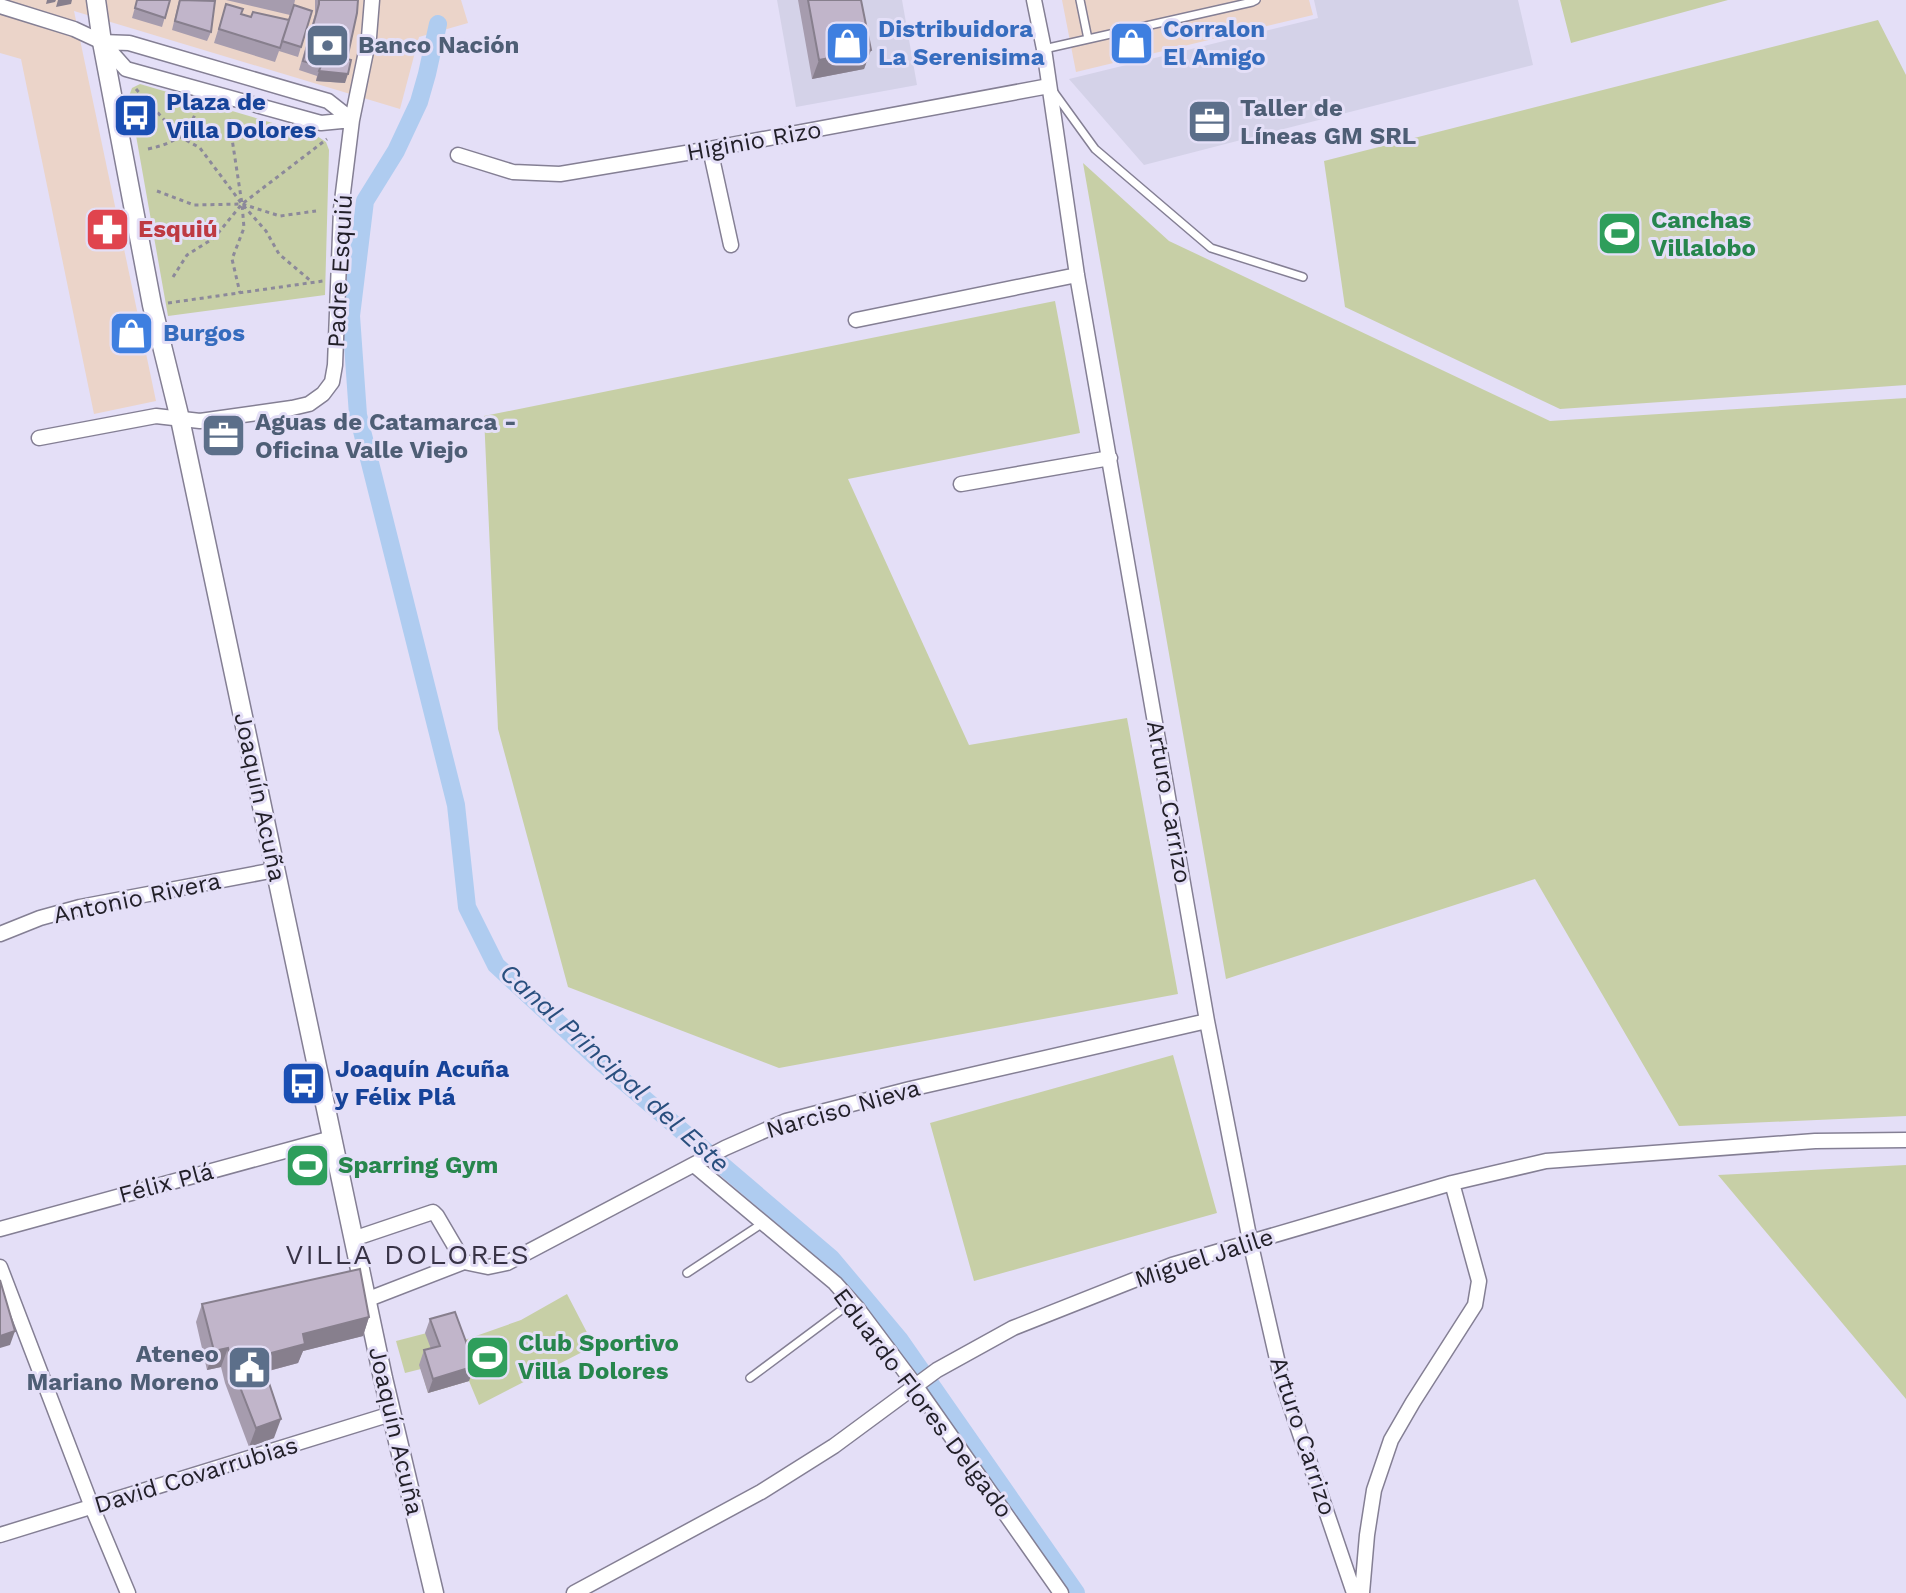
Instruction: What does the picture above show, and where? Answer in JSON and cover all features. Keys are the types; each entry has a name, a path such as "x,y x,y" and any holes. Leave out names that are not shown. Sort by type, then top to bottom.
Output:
{"street":[{"name":"Joaquín Acuña","path":"96,0 152,305 180,419 366,1300 434,1593"},
{"name":"Padre Esquiú","path":"39,438 156,416 200,421 292,408 309,404 323,394 332,382 335,365 341,209 352,120 369,37 372,0"},
{"name":"Arturo Carrizo","path":"1034,0 1077,275 1207,1021 1250,1241 1282,1381 1354,1593"},
{"path":"0,6 74,29 102,42 129,43 328,101 352,120"},
{"path":"102,42 126,69 321,123 352,120"},
{"name":"Higinio Rizo","path":"458,155 513,172 560,174 1049,86"},
{"path":"710,149 731,245"},
{"path":"856,320 1077,275"},
{"path":"961,484 1110,458"},
{"name":"Antonio Rivera","path":"0,934 80,907 275,870"},
{"name":"Narciso Nieva","path":"366,1300 464,1262 488,1267 507,1263 725,1148 786,1121 910,1089 1207,1021"},
{"name":"Félix Plá","path":"0,1229 332,1138"},
{"name":"Miguel Jalile","path":"574,1593 761,1492 834,1446 937,1370 1013,1328 1172,1265 1452,1183 1546,1161 1815,1141 1906,1140"},
{"name":"Eduardo Flores Delgado","path":"694,1165 835,1283 852,1302 915,1385 1061,1593"},
{"path":"1362,1593 1374,1490 1391,1440 1475,1305 1479,1281 1452,1183"},
{"path":"353,1239 433,1212 464,1262"},
{"path":"0,1267 128,1593"},
{"name":"David Covarrubias","path":"0,1535 391,1414"}],"lane":[{"path":"1080,0 1088,39"},
{"path":"1044,49 1256,0"},
{"path":"1049,86 1095,149 1211,248 1303,277"},
{"path":"687,1273 763,1223"},
{"path":"750,1378 852,1302"}],"path":[{"path":"133,86 179,136 200,148 266,231 279,254 312,282"},
{"path":"148,149 168,145 192,125 197,109"},
{"path":"229,119 244,228 232,259 240,293"},
{"path":"173,277 187,255 214,238 242,204 328,139"},
{"path":"157,191 194,205 242,204 280,216 316,211"},
{"path":"152,305 339,279"}],"shaded area":[{"path":"0,0 461,0 468,23 419,37 400,109 74,11 156,401 94,414 21,59 0,53"},
{"name":"Distribuidora La Serenisima","path":"777,0 902,0 917,85 796,107"},
{"name":"Corralon El Amigo","path":"1062,0 1309,0 1313,15 1076,72"},
{"name":"Taller de Líneas GM SRL","path":"1314,0 1518,0 1533,65 1144,165 1069,79 1318,18"}],"green space":[{"path":"1560,0 1728,0 1571,43"},
{"name":"Canchas Villalobo","path":"1878,20 1906,75 1906,385 1560,409 1345,307 1324,161"},
{"path":"140,84 317,136 326,142 329,150 325,295 168,316 129,96 132,88"},
{"path":"1083,163 1169,241 1550,421 1906,398 1906,1116 1679,1126 1535,879 1226,979"},
{"path":"1055,301 1080,433 848,479 969,745 1127,718 1178,994 779,1068 568,987 498,729 484,416"},
{"path":"1173,1055 1217,1213 974,1281 930,1123"},
{"path":"1906,1165 1906,1399 1718,1175"},
{"name":"Club Sportivo Villa Dolores","path":"567,1294 594,1346 479,1405 469,1381 428,1393 421,1369 405,1373 396,1341 450,1327 456,1343 521,1320"}],"building":[{"path":"137,0 170,0 165,18 135,8"},
{"path":"180,0 215,1 211,32 175,21"},
{"name":"Banco Nación","path":"319,0 358,0 347,59 351,60 348,74 319,71 321,66 303,61"},
{"path":"808,0 861,0 871,50 819,60"},
{"path":"226,4 243,9 241,14 251,17 253,12 289,20 280,48 219,29"},
{"path":"294,5 312,11 301,47 282,41"},
{"name":"Ateneo Mariano Moreno","path":"360,1269 369,1317 303,1334 305,1344 260,1356 281,1419 256,1428 231,1364 228,1348 214,1351 202,1304"},
{"path":"0,1280 15,1331 0,1336"},
{"path":"455,1312 475,1366 433,1379 424,1350 440,1346 430,1319"}],"waterway":[{"name":"Canal Principal del Este","path":"438,24 419,102 396,151 365,201 351,316 358,415 456,805 467,907 496,965 601,1062 831,1258 899,1339 1076,1593"}],"place":[{"name":"Distribuidora La Serenisima","path":"847,43"},
{"name":"Corralon El Amigo","path":"1132,43"},
{"name":"Banco Nación","path":"327,45"},
{"name":"Plaza de Villa Dolores","path":"135,116"},
{"name":"Taller de Líneas GM SRL","path":"1209,122"},
{"name":"Esquiú","path":"107,229"},
{"name":"Canchas Villalobo","path":"1620,234"},
{"name":"Burgos","path":"132,333"},
{"name":"Aguas de Catamarca - Oficina Valle Viejo","path":"224,436"},
{"name":"Joaquín Acuña y Félix Plá","path":"304,1083"},
{"name":"Sparring Gym","path":"307,1165"},
{"name":"Club Sportivo Villa Dolores","path":"487,1357"},
{"name":"Ateneo Mariano Moreno","path":"250,1368"}],"district":[{"name":"VILLA DOLORES","path":"408,1254"}]}
